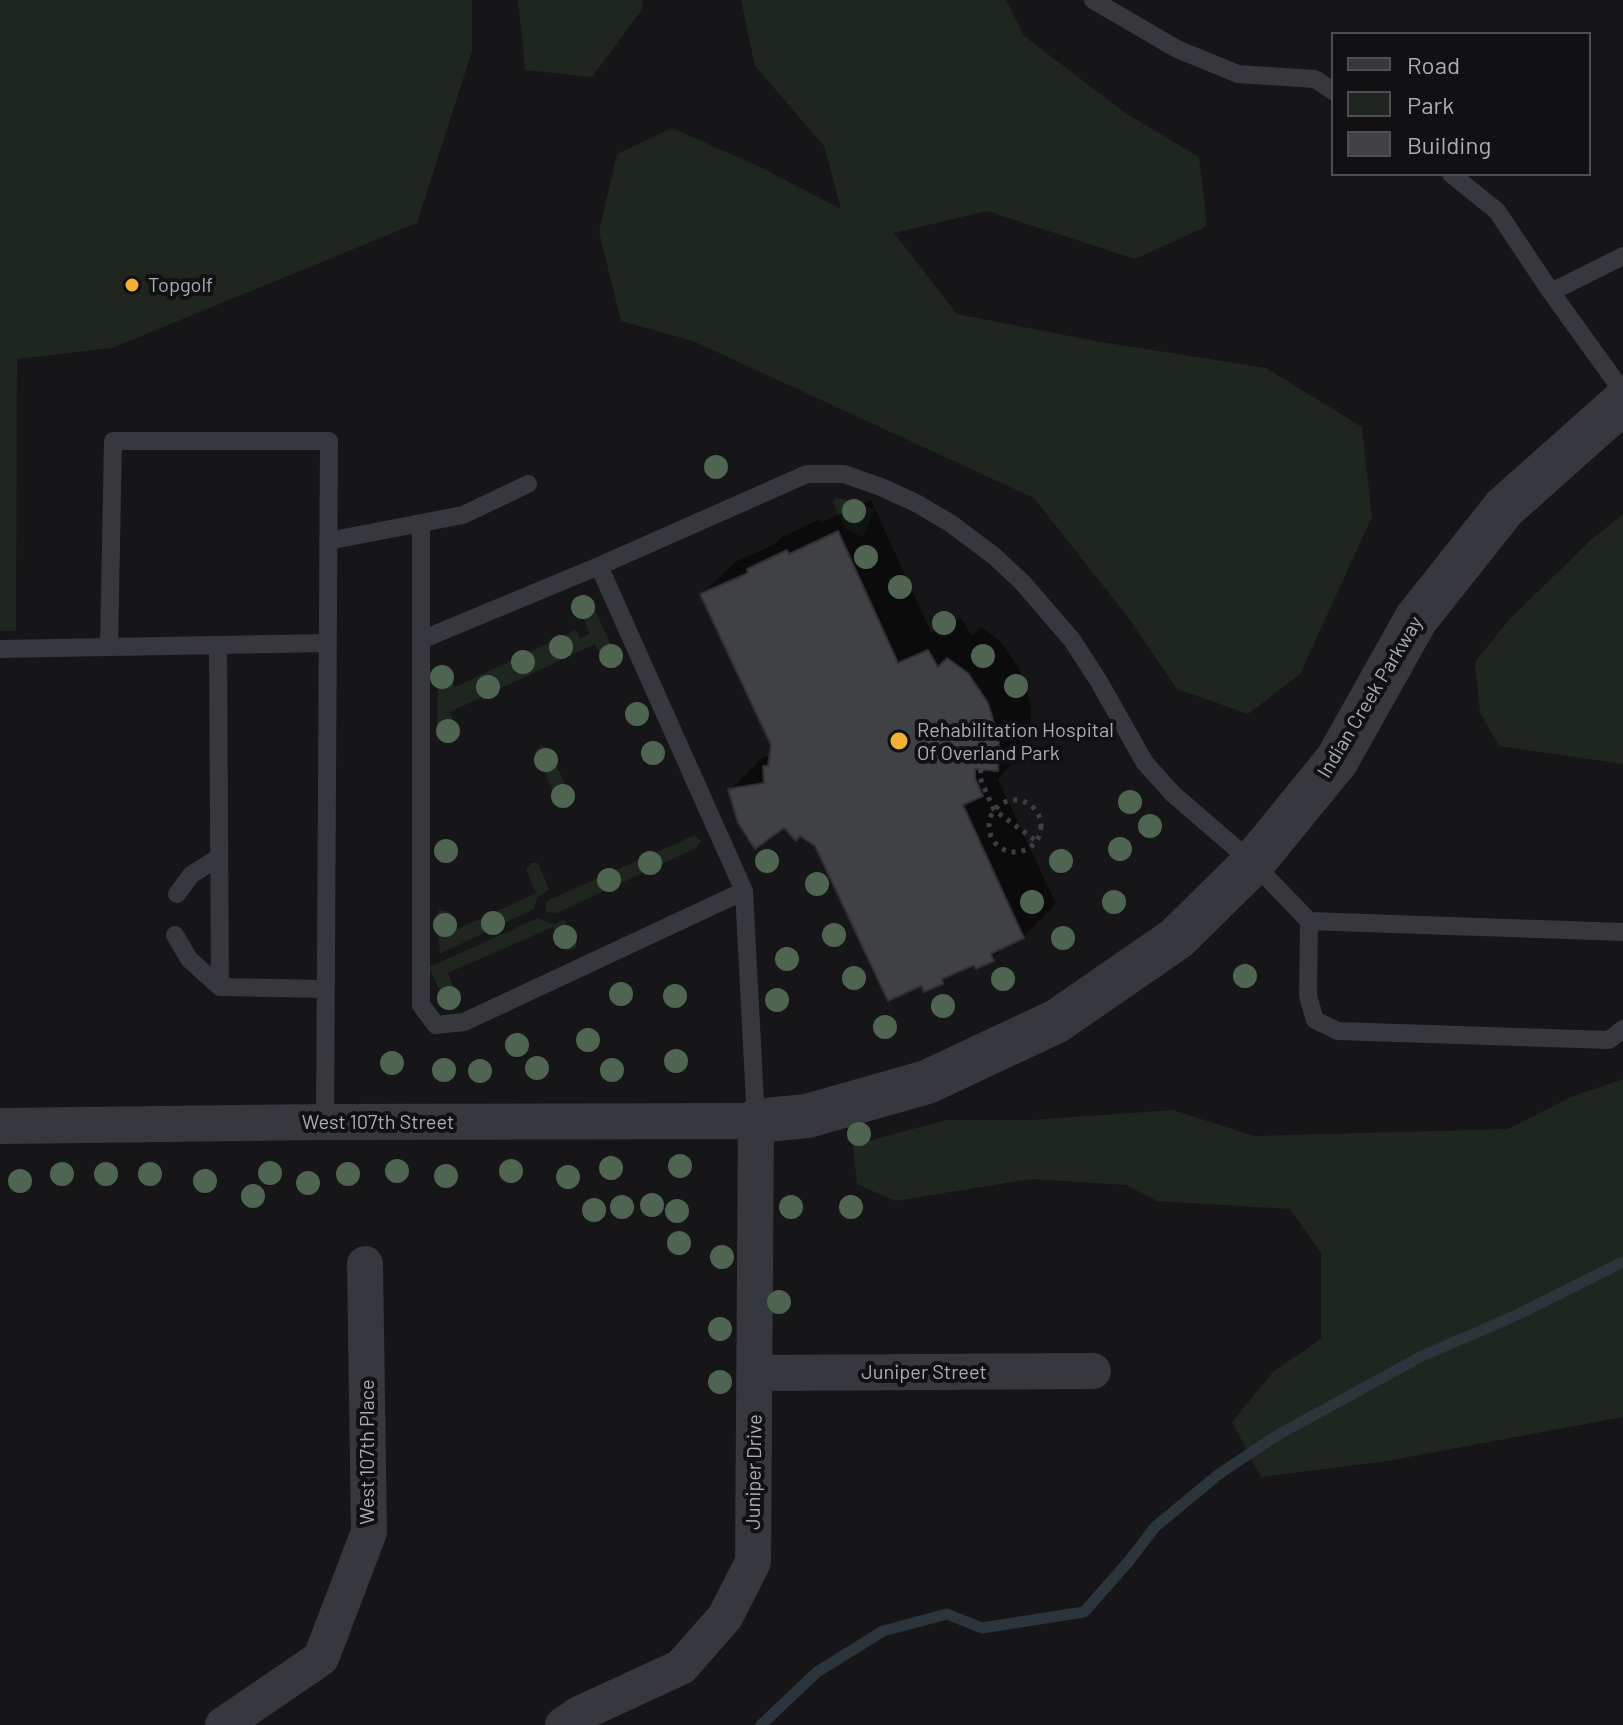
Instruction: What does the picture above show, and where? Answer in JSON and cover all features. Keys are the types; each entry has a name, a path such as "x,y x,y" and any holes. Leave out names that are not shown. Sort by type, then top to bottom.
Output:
{"street":[{"name":"Indian Creek Parkway","path":"756,1121 807,1116 927,1082 1057,1021 1177,938 1253,863 1337,760 1416,619 1504,508 1623,402"},
{"name":"West 107th Street","path":"0,1126 756,1121"},
{"name":"Juniper Drive","path":"563,1725 579,1714 681,1667 725,1617 753,1562 756,1121"},
{"name":"West 107th Place","path":"223,1725 321,1658 369,1532 365,1264"},
{"name":"Juniper Street","path":"755,1373 1093,1371"}],"lane":[{"path":"1093,0 1177,49 1238,74 1315,79 1331,90"},
{"path":"1453,176 1497,211 1623,392"},
{"path":"1551,292 1623,256"},
{"path":"109,647 113,441 329,441 325,1122"},
{"path":"421,640 807,474 844,474 904,497 950,523 1022,582 1072,640 1145,763 1173,794 1253,863 1309,921 1623,932"},
{"path":"328,541 463,515 528,484"},
{"path":"421,523 421,1005 436,1025 464,1022 744,891"},
{"path":"599,566 744,891 756,1121"},
{"path":"0,649 327,643"},
{"path":"218,646 220,987"},
{"path":"177,894 191,875 219,857"},
{"path":"1309,921 1308,996 1315,1020 1338,1031 1609,1040 1623,1029"},
{"path":"175,935 189,959 220,987 326,989"}],"path":[{"path":"981,769 980,778 994,810 1035,840"},
{"path":"1016,800 1029,803 1038,811 1040,833 1029,848 1018,852 996,845 989,835 989,822 994,810 1003,803 1016,800"}],"green space":[{"name":"Topgolf","path":"0,0 472,0 472,51 417,223 112,348 17,359 16,631 0,631"},
{"path":"518,0 643,0 641,11 592,77 525,70"},
{"path":"741,0 1006,0 1024,36 1127,114 1199,157 1207,226 1135,259 987,211 894,233 957,314 1095,341 1266,368 1362,427 1372,517 1300,674 1248,714 1177,689 1127,616 1034,498 693,341 621,321 599,232 617,154 672,128 758,166 841,209 824,146 755,66"},
{"path":"835,498 875,509 863,538 845,527 833,503"},
{"path":"1623,514 1623,764 1499,746 1480,713 1475,662 1509,620 1592,539"},
{"path":"583,594 589,597 616,656 613,665 605,666 595,644 450,712 460,736 451,739 442,735 437,725 438,666 443,664 455,687 576,630 580,638 590,634 575,599"},
{"path":"542,745 550,751 570,795 569,803 564,805 558,800 537,757 535,751"},
{"path":"695,835 701,841 696,848 557,913 546,912 546,902 551,899"},
{"path":"531,863 538,863 549,889 537,898 534,909 440,954 439,910 450,912 458,929 536,893 526,869"},
{"path":"538,918 554,924 564,919 576,948 567,951 553,927 448,973 457,995 455,1000 444,1001 429,967"},
{"path":"1623,1079 1623,1417 1387,1461 1261,1477 1232,1422 1273,1372 1321,1339 1321,1253 1290,1209 1157,1201 1126,1185 1031,1179 895,1201 857,1184 853,1145 946,1120 1031,1120 1173,1110 1254,1136 1508,1129 1571,1097"}],"building":[{"name":"Rehabilitation Hospital Of Overland Park","path":"838,531 898,663 928,650 938,667 947,658 968,673 988,703 999,739 998,771 975,769 975,778 983,796 963,805 1024,938 991,954 994,961 976,969 974,965 942,979 943,984 924,992 921,986 888,1001 815,846 800,836 796,841 784,828 755,849 738,823 728,789 764,783 763,766 768,766 771,745 700,594 748,573 747,569 787,550 789,554"}],"waterway":[{"path":"761,1725 817,1672 883,1631 947,1614 982,1628 1084,1612 1155,1527 1219,1474 1276,1436 1422,1356 1517,1315 1623,1262"}],"place":[{"name":"Topgolf","path":"132,285"},
{"name":"Rehabilitation Hospital Of Overland Park","path":"899,741"}]}
